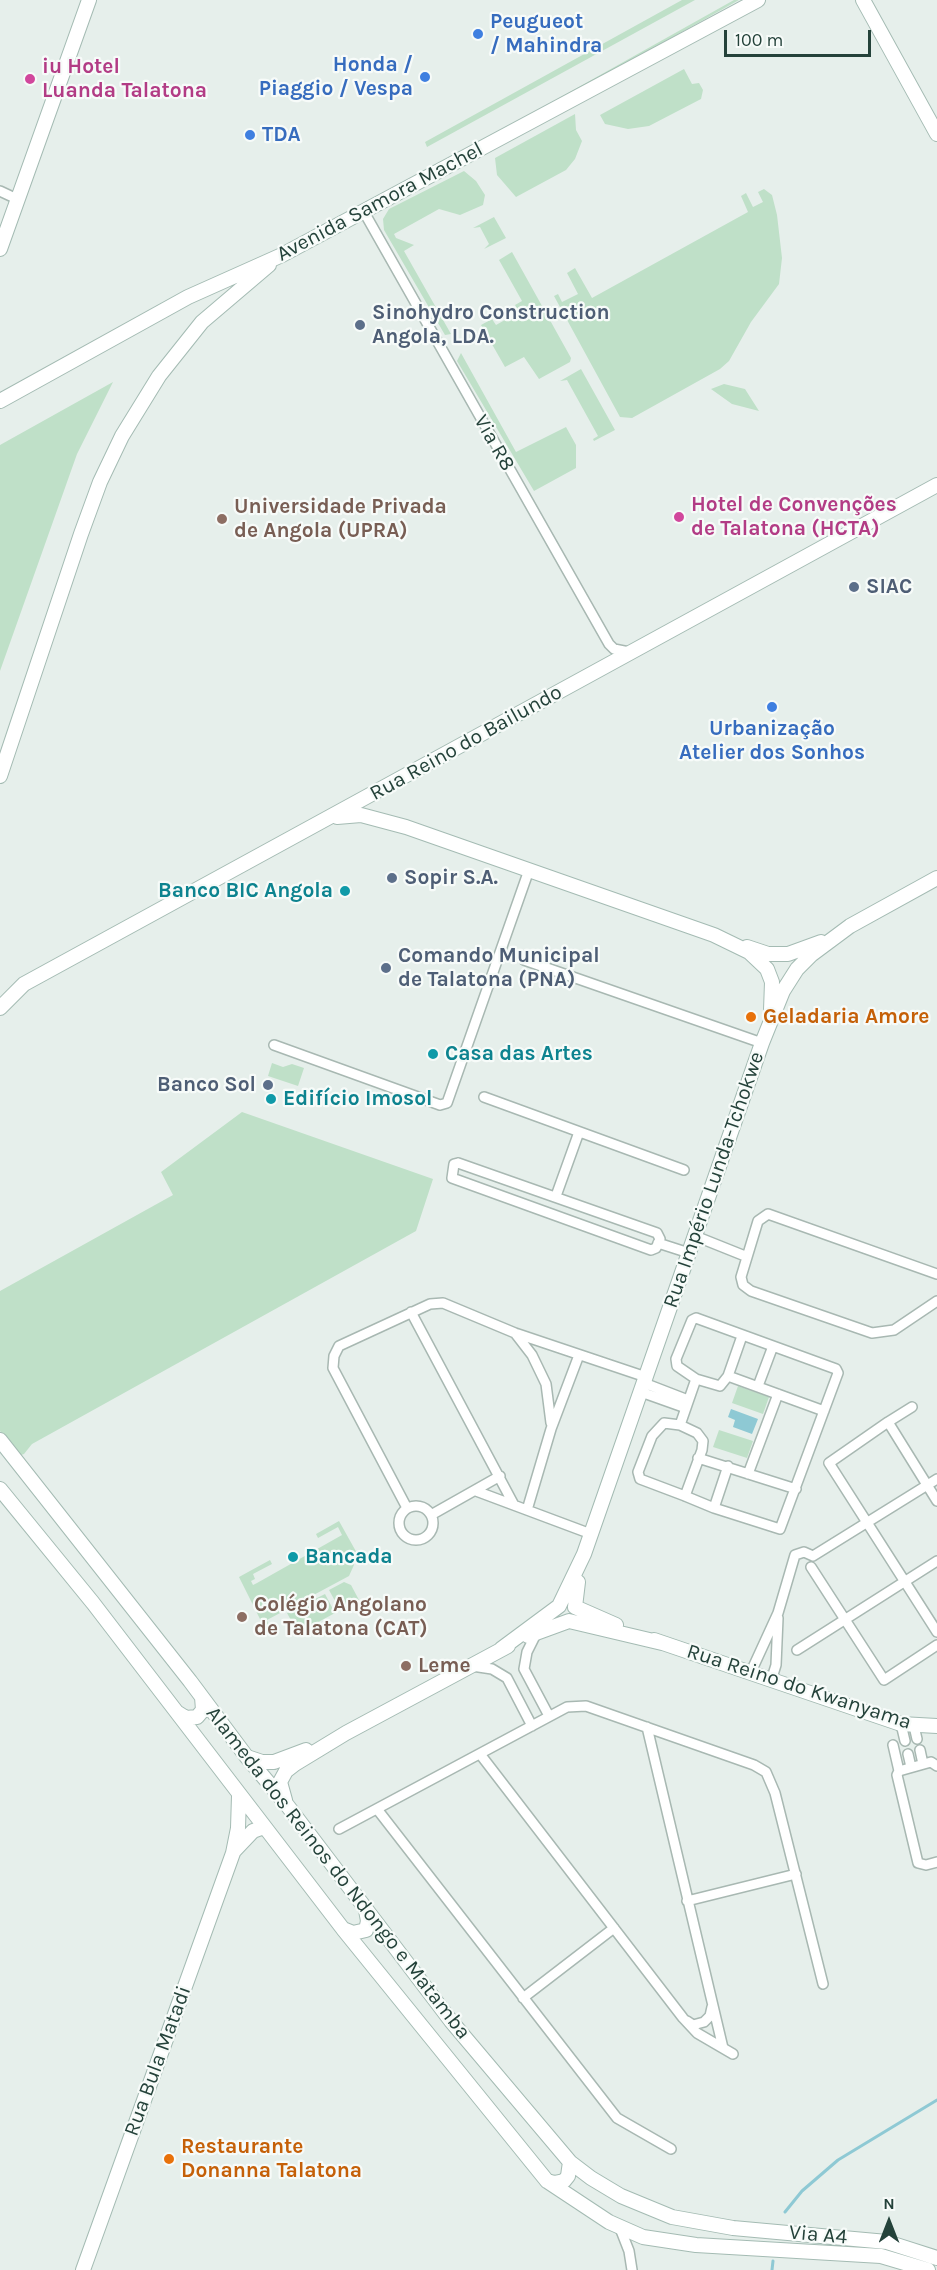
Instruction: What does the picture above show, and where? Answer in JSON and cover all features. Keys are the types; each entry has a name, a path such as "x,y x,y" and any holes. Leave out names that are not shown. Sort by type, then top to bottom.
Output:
{"main road":[{"path":"0,249 89,0"},
{"name":"Avenida Samora Machel","path":"0,401 188,297 282,255 758,0"},
{"path":"863,0 937,134"},
{"path":"0,776 81,534 100,482 122,436 159,376 202,322 282,255"},
{"name":"Rua Reino do Bailundo","path":"0,1008 24,984 639,650 937,485"},
{"path":"321,823 348,815 372,816 768,954 788,954 824,941 850,926"},
{"name":"Rua Império Lunda-Tchokwe","path":"287,1805 280,1789 286,1771 336,1738 501,1649 537,1632 569,1621 575,1616 575,1592 584,1554 762,1043 783,991 797,969 850,926 937,878"},
{"path":"714,935 749,952 767,969 772,982 768,1027"},
{"path":"0,997 24,984"},
{"name":"Alameda dos Reinos do Ndongo e Matamba","path":"3,1446 287,1805 451,2021 570,2162 591,2178 650,2209 699,2224 733,2229"},
{"name":"Alameda dos Reinos do Ndongo e Matamba","path":"0,1489 93,1603 343,1929 547,2181 620,2228 643,2237 727,2247 881,2256 928,2270"},
{"name":"Rua Império Lunda-Tchokwe","path":"501,1649 559,1606 584,1554"},
{"path":"569,1621 558,1616 559,1606 568,1602 575,1607"},
{"name":"Rua Reino do Kwanyama","path":"575,1607 662,1643 911,1730 937,1726"},
{"name":"Rua Reino do Kwanyama","path":"569,1621 662,1643"},
{"path":"176,1712 186,1718 197,1717 203,1710 202,1697"},
{"name":"Rua Império Lunda-Tchokwe","path":"246,1756 262,1762 274,1762 336,1738"},
{"name":"Rua Bula Matadi","path":"84,2270 233,1852 239,1817 239,1796"},
{"name":"Rua Bula Matadi","path":"233,1852 253,1831 264,1827"},
{"path":"343,1929 353,1933 366,1930 368,1921 366,1910"},
{"path":"547,2181 554,2183 564,2181 568,2176 570,2162"},
{"name":"Via A4","path":"733,2229 886,2242 937,2258"}],"street":[{"path":"0,191 17,199"},
{"name":"Via R8","path":"364,212 609,644 621,652 639,650"},
{"path":"274,1046 440,1105 447,1103 528,870"},
{"path":"524,960 762,1043"},
{"path":"484,1097 684,1170"},
{"path":"556,1196 579,1132"},
{"path":"458,1163 556,1196 657,1233 660,1235 658,1243 651,1250 452,1178 454,1164 458,1163"},
{"path":"937,1274 768,1214 758,1221 745,1256 741,1277 746,1289 866,1332 881,1334 894,1330 937,1301"},
{"path":"695,1236 745,1256"},
{"path":"658,1243 689,1253"},
{"path":"407,1508 333,1368 334,1356 339,1346 430,1304 443,1303 515,1333 579,1355 687,1404"},
{"path":"411,1312 514,1506"},
{"path":"685,1496 703,1441 697,1433 669,1422 657,1428 638,1477 714,1508 780,1529 824,1411 838,1371 696,1318 692,1320 676,1359 677,1366 696,1379 716,1386 724,1384 742,1336"},
{"path":"515,1333 532,1355 546,1384 551,1429"},
{"path":"758,1386 773,1346"},
{"path":"527,1510 551,1429 579,1355"},
{"path":"728,1376 824,1411"},
{"path":"680,1425 696,1379"},
{"path":"748,1474 778,1394"},
{"path":"912,1407 829,1462 937,1632"},
{"path":"888,1422 937,1500"},
{"path":"698,1458 796,1489"},
{"path":"714,1508 728,1466"},
{"path":"431,1515 500,1476"},
{"path":"813,1556 937,1479"},
{"path":"476,1491 591,1534"},
{"path":"420,1506 431,1515 430,1532 425,1537 411,1539 399,1528 401,1514 407,1508 420,1506"},
{"path":"750,1674 778,1613 795,1558 801,1552 813,1556"},
{"path":"811,1567 815,1561 813,1556"},
{"path":"795,1558 795,1562 800,1567"},
{"path":"797,1650 937,1562"},
{"path":"791,1574 800,1567 811,1567"},
{"path":"811,1567 884,1680 937,1645"},
{"path":"771,1681 776,1665 778,1613"},
{"path":"537,1632 526,1652 524,1669 549,1716"},
{"path":"756,1658 776,1665"},
{"path":"472,1666 492,1669 507,1678 532,1726"},
{"path":"507,1678 524,1669"},
{"path":"339,1829 567,1707 586,1706 754,1765 766,1772 772,1783 823,1984"},
{"path":"647,1727 723,2048"},
{"path":"905,1741 911,1730"},
{"path":"893,1745 899,1771 897,1777 918,1863 926,1865 937,1862"},
{"path":"920,1750 923,1764"},
{"path":"480,1754 683,2018 697,2033 733,2054"},
{"path":"908,1754 911,1767"},
{"path":"899,1771 932,1762 937,1766"},
{"path":"377,1809 617,2118 671,2149"},
{"path":"687,1901 796,1874"},
{"path":"523,1998 614,1928"},
{"path":"683,2018 693,2025 704,2022 710,2016 711,2005"},
{"path":"620,2228 629,2251 632,2270"}],"green space":[{"path":"682,0 695,0 427,147 425,142"},
{"path":"734,0 739,0 453,160 452,158"},
{"path":"684,69 692,84 699,83 703,90 701,99 649,126 628,129 605,124 600,115"},
{"path":"575,114 576,130 582,141 575,159 566,170 516,197 497,175 495,158"},
{"path":"464,171 476,181 485,195 483,205 460,215 439,209 394,234 396,238 414,245 404,251 451,334 445,335 384,230 383,219 389,209"},
{"path":"764,189 772,195 777,215 782,258 779,284 751,322 729,361 720,369 632,418 620,417 554,296 558,294 562,302 578,294 567,273 575,268 592,298 748,212 741,196 746,193 753,207 763,202 758,192"},
{"path":"494,217 506,238 484,249 489,244 480,227 473,228"},
{"path":"512,252 571,358 570,362 539,379 524,357 505,367 481,325 492,319 496,325 519,312 515,305 522,301 499,260"},
{"path":"461,353 516,452 566,427 576,445 576,468 534,491 457,361"},
{"path":"581,369 615,430 594,441 593,439 598,436 567,380 560,381"},
{"path":"113,382 77,454 0,671 0,445"},
{"path":"724,384 745,389 759,411 732,404 711,389"},
{"path":"272,1063 283,1067 292,1064 304,1068 298,1086 268,1076"},
{"path":"242,1112 433,1179 416,1231 32,1444 24,1454 18,1456 0,1431 0,1291 173,1195 161,1172"},
{"path":"738,1386 769,1397 763,1414 732,1403"},
{"path":"719,1430 753,1441 747,1458 713,1447"},
{"path":"339,1521 358,1555 353,1558 354,1565 349,1576 267,1620 269,1625 264,1627 239,1577 270,1560 272,1564 253,1574 255,1579 251,1581 253,1585 257,1583 342,1535 338,1527 318,1538 316,1534"},
{"path":"344,1582 351,1585 359,1600 340,1610 329,1590"},
{"path":"325,1594 335,1613 298,1633 287,1613"}],"water":[{"path":"731,1409 758,1419 752,1434 733,1427 735,1420 728,1417"}],"waterway":[{"path":"785,2212 802,2191 838,2160 937,2100"},
{"path":"772,2270 773,2261"}],"place":[{"name":"Peugueot / Mahindra","path":"478,34"},
{"name":"Honda / Piaggio / Vespa","path":"425,77"},
{"name":"iu Hotel Luanda Talatona","path":"30,79"},
{"name":"TDA","path":"250,135"},
{"name":"Sinohydro Construction Angola, LDA.","path":"360,325"},
{"name":"Hotel de Convenções de Talatona (HCTA)","path":"679,517"},
{"name":"Universidade Privada de Angola (UPRA)","path":"222,519"},
{"name":"SIAC","path":"854,587"},
{"name":"Urbanização Atelier dos Sonhos","path":"772,707"},
{"name":"Sopir S.A.","path":"392,878"},
{"name":"Banco BIC Angola","path":"345,891"},
{"name":"Comando Municipal de Talatona (PNA)","path":"386,968"},
{"name":"Geladaria Amore","path":"751,1017"},
{"name":"Casa das Artes","path":"433,1054"},
{"name":"Banco Sol","path":"268,1085"},
{"name":"Edifício Imosol","path":"271,1099"},
{"name":"Bancada","path":"293,1557"},
{"name":"Colégio Angolano de Talatona (CAT)","path":"242,1617"},
{"name":"Leme","path":"406,1666"},
{"name":"Restaurante Donanna Talatona","path":"169,2159"}]}
